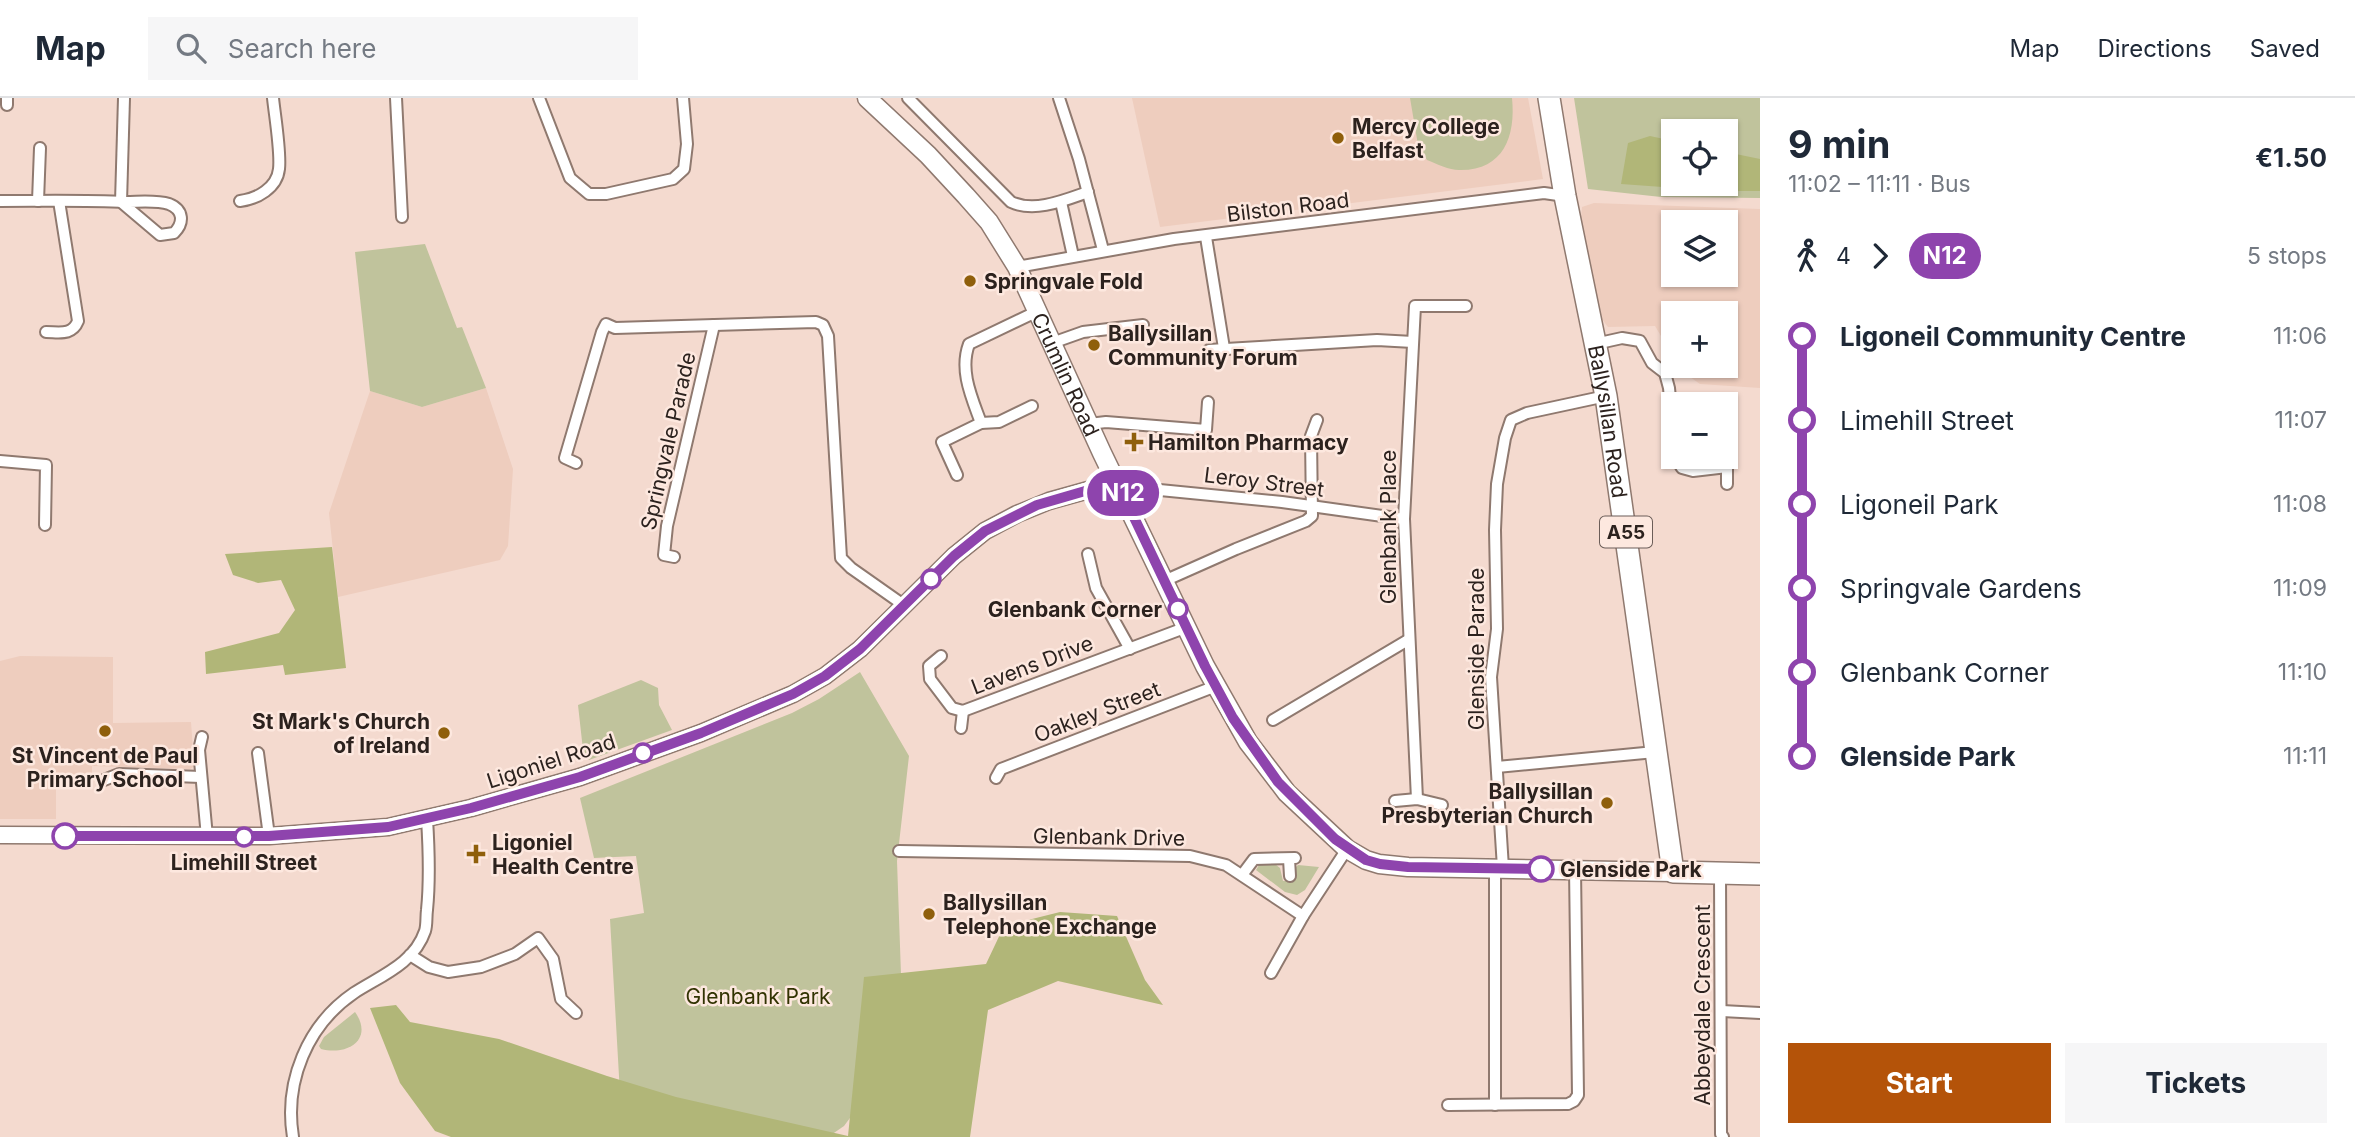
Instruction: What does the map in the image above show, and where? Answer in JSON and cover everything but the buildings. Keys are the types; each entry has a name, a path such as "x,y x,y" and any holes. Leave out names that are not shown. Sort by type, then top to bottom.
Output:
{"highway":[{"name":"Ballysillan Road","path":"1549,98 1565,195 1606,396 1673,872"},
{"name":"Crumlin Road","path":"1673,872 1760,874"}],"main road":[{"name":"Crumlin Road","path":"867,98 928,155 989,222 1017,267 1164,581 1244,736 1278,782 1347,849 1366,860 1408,867 1673,872"}],"street":[{"path":"121,202 124,98"},
{"path":"240,201 254,200 270,187 279,171 273,98"},
{"path":"396,98 402,218"},
{"path":"540,98 570,178 589,194 606,194 673,179 684,169 687,144 683,98"},
{"path":"908,98 1011,202 1026,206 1053,204 1088,192"},
{"path":"1059,98 1103,250"},
{"path":"38,201 40,148"},
{"name":"Bilston Road","path":"1017,267 1103,250 1544,193 1565,195"},
{"path":"0,201 121,202 171,205 181,215 182,222 174,233 160,235 121,202"},
{"path":"46,332 69,332 75,328 78,321 59,201"},
{"path":"1061,202 1073,256"},
{"path":"1206,237 1224,348"},
{"name":"Glenbank Place","path":"1418,799 1404,519 1415,306 1466,306"},
{"path":"981,423 967,382 965,355 969,344 1038,311"},
{"path":"576,463 565,458 606,324 615,328 816,322 823,325 828,336 841,558 905,606"},
{"name":"Springvale Parade","path":"674,557 664,555 667,526 714,325"},
{"path":"1052,343 1083,332 1143,325"},
{"path":"1595,344 1622,338 1640,341 1652,363 1665,373 1669,392"},
{"path":"1209,350 1377,340 1413,342"},
{"name":"Glenside Parade","path":"1499,868 1497,767 1491,677 1497,629 1497,484 1506,438 1511,420 1527,412 1606,396"},
{"path":"1089,424 1106,422 1206,430 1208,402"},
{"path":"957,475 942,442 981,423 999,422 1032,406"},
{"path":"1164,581 1306,521 1312,516 1311,436 1317,420"},
{"path":"0,461 46,465 45,525"},
{"path":"1688,469 1710,469"},
{"path":"1727,469 1727,484"},
{"name":"Ligoniel Road","path":"0,835 269,836 388,827 580,777 701,733 793,694 825,676 852,656 972,540 996,525 1049,501 1092,489 1119,486"},
{"name":"Leroy Street","path":"1119,486 1282,502 1404,519"},
{"path":"1087,554 1097,589 1130,649"},
{"name":"Lavens Drive","path":"941,656 929,666 930,680 952,708 963,711 1187,627"},
{"path":"1273,720 1408,640"},
{"name":"Oakley Street","path":"996,778 1002,769 1216,686"},
{"path":"961,728 963,711"},
{"path":"202,737 199,750 207,837"},
{"path":"1497,767 1655,752"},
{"path":"258,753 269,836"},
{"path":"104,780 119,774 201,777"},
{"path":"1395,801 1418,799 1442,805"},
{"path":"293,1137 290,1106 294,1079 302,1055 317,1029 337,1006 403,963 425,931 429,894 427,819"},
{"path":"1271,973 1303,916 1347,849"},
{"name":"Glenbank Drive","path":"899,851 1190,856 1226,865 1303,916"},
{"path":"1242,875 1254,859 1292,859 1290,876"},
{"path":"1495,1105 1499,868"},
{"path":"1448,1105 1568,1104 1578,1095 1575,869"},
{"name":"Abbeydale Crescent","path":"1720,873 1723,1137"},
{"path":"410,955 429,967 448,972 481,967 515,954 538,938 553,959 561,999 576,1013"},
{"path":"1722,1011 1760,1013"}],"shaded area":[{"name":"Mercy College Belfast","path":"1132,98 1528,98 1543,179 1160,227"},
{"path":"1594,203 1760,209 1760,388 1700,384 1691,378 1738,378 1738,301 1661,301 1661,336 1655,326 1608,327 1601,318 1580,227 1582,207"},
{"path":"486,388 513,469 508,546 500,560 338,597 329,513 370,391 422,407"},
{"name":"St Vincent de Paul Primary School","path":"20,656 113,657 113,723 191,722 193,767 92,766 92,788 56,788 56,819 0,819 0,661"}],"green space":[{"path":"1410,98 1512,98 1512,126 1504,149 1486,165 1474,169 1451,169 1427,160 1418,145"},
{"path":"1574,98 1760,98 1760,198 1661,197 1588,189"},
{"path":"1650,136 1661,138 1661,187 1621,184 1628,143"},
{"path":"1738,154 1760,159 1760,191 1738,191"},
{"path":"425,244 457,328 462,327 486,388 422,407 370,391 355,252"},
{"path":"332,547 346,668 285,675 283,665 206,674 205,652 279,633 295,610 281,580 258,583 233,575 225,554"},
{"name":"Glenbank Park","path":"860,672 909,756 897,861 902,1003 881,1076 844,1126 828,1137 621,1111 610,919 644,913 636,856 594,858 580,798 792,713"},
{"path":"641,680 658,688 659,705 672,730 589,760 584,759 578,705"},
{"path":"1275,864 1280,868 1283,881 1292,880 1294,869 1298,865 1319,867 1305,890 1297,895 1285,892 1256,870 1259,865"},
{"path":"1060,912 1117,916 1145,980 1163,1005 1058,981 988,1010 970,1137 451,1137 435,1131 400,1083 370,1008 396,1005 410,1022 499,1039 676,1097 848,1136 864,977 986,964 1004,926"},
{"path":"355,1012 362,1030 355,1043 340,1050 321,1049 319,1046 324,1037"}],"bus line":[{"name":"N12","path":"65,836 269,836 388,827 518,796 580,777 701,733 793,694 825,676 860,649 954,556 985,531 1037,505 1092,489 1119,486 1205,666 1233,718 1287,793 1335,839 1366,860 1380,864 1408,867 1541,869"}],"place":[{"name":"Mercy College Belfast","path":"1338,138"},
{"name":"Springvale Fold","path":"970,281"},
{"name":"Ballysillan Community Forum","path":"1094,345"},
{"name":"Hamilton Pharmacy","path":"1134,442"},
{"name":"Glenbank Corner","path":"1178,609"},
{"name":"St Vincent de Paul Primary School","path":"105,731"},
{"name":"St Mark's Church of Ireland","path":"444,733"},
{"name":"Ballysillan Presbyterian Church","path":"1607,803"},
{"name":"Limehill Street","path":"244,837"},
{"name":"Ligoniel Health Centre","path":"476,854"},
{"name":"Glenside Park","path":"1541,869"},
{"name":"Ballysillan Telephone Exchange","path":"929,914"}]}
